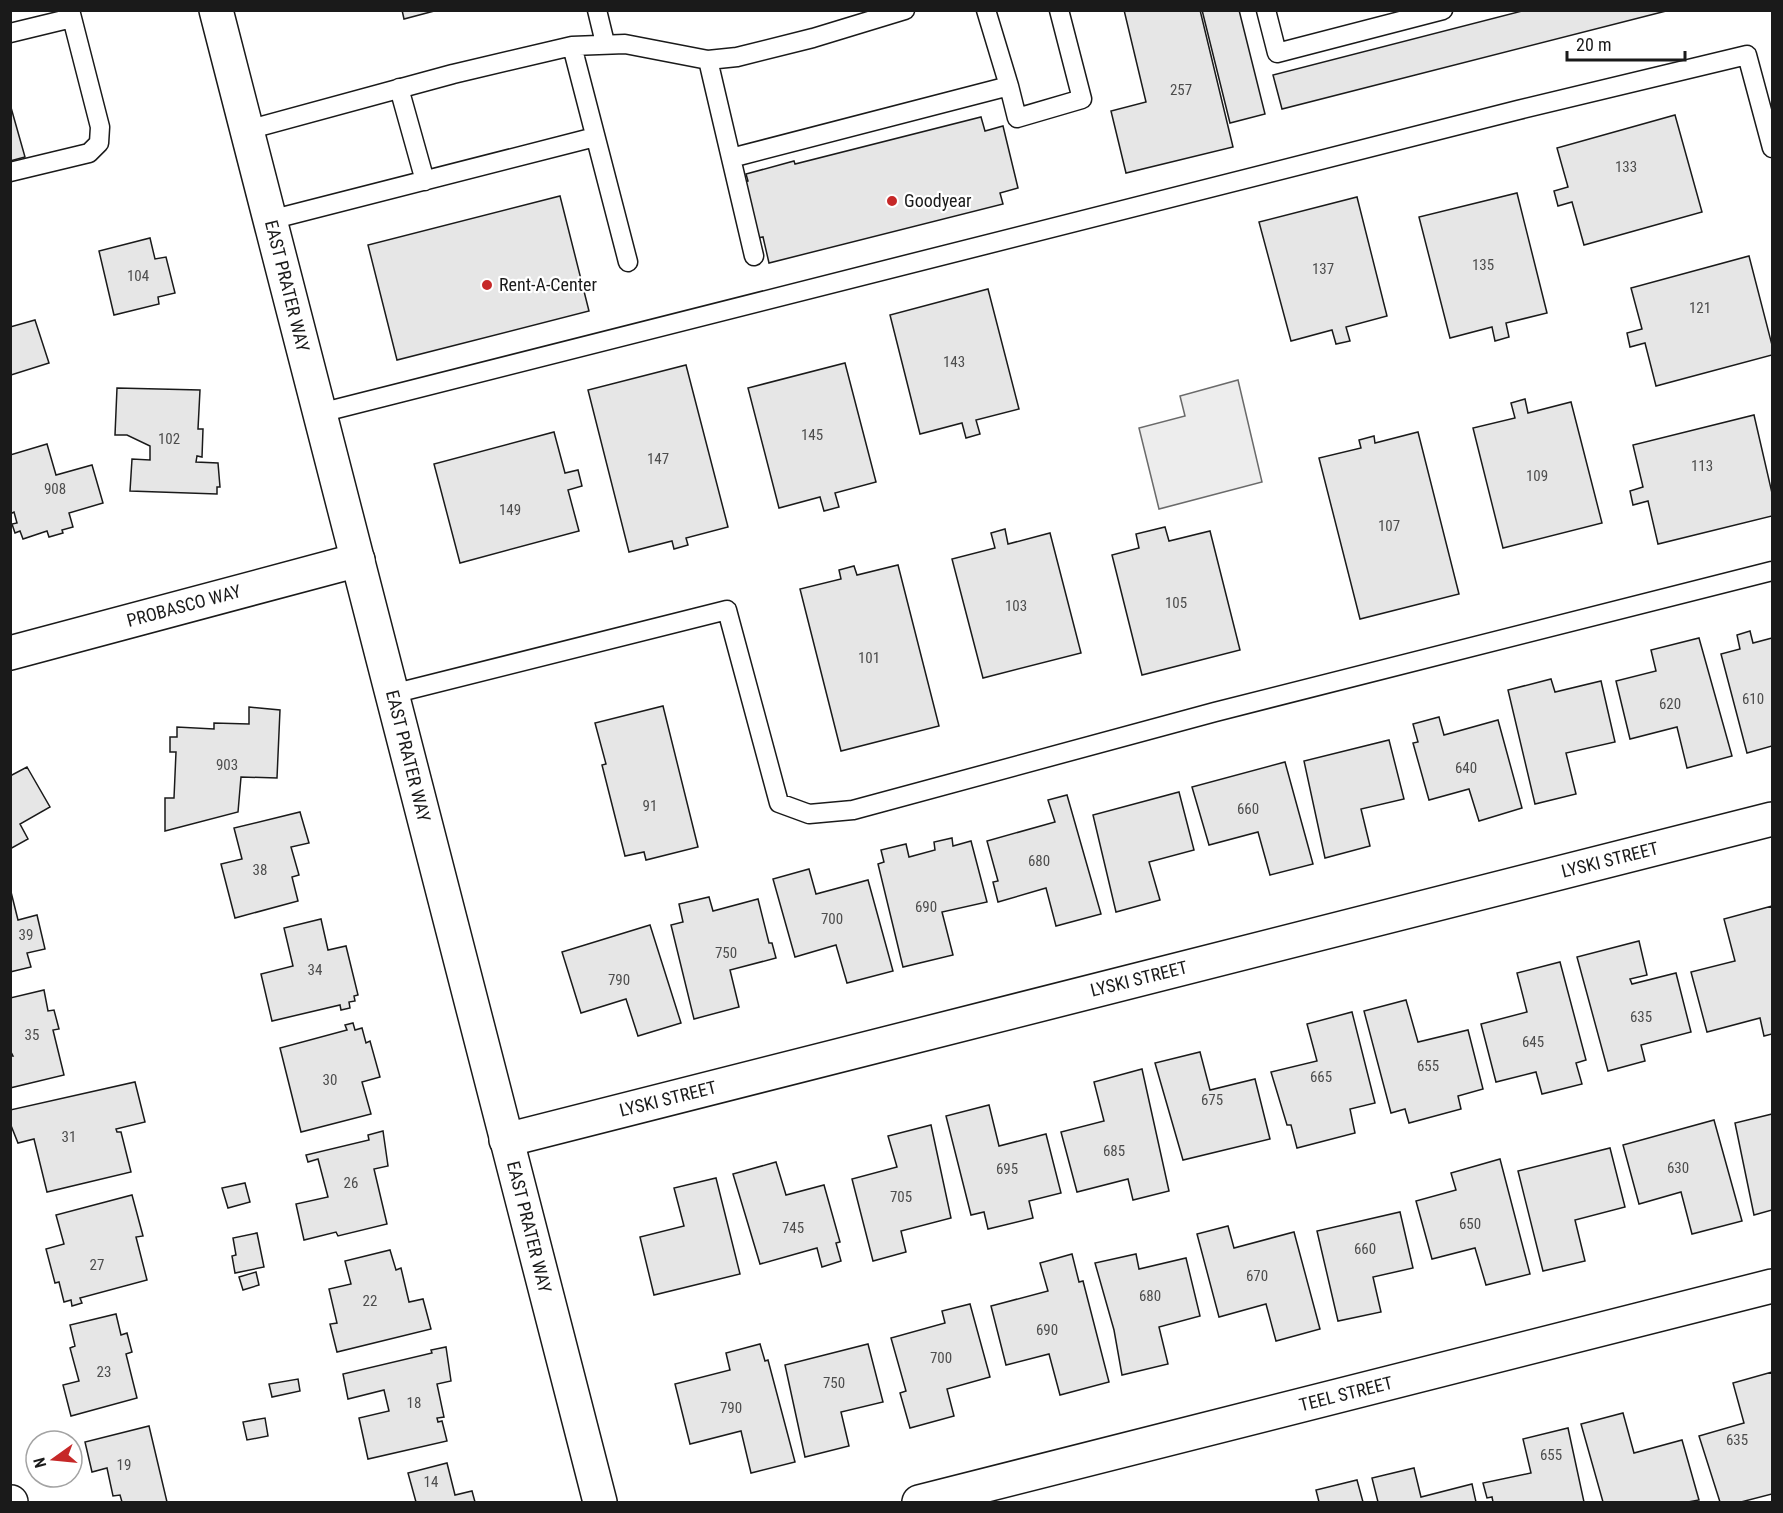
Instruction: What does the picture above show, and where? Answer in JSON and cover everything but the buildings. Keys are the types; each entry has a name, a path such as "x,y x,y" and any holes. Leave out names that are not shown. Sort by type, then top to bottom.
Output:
{"street":[{"name":"EAST PRATER WAY","path":"216,10 600,1503"},
{"name":"PROBASCO WAY","path":"10,653 358,560"},
{"name":"LYSKI STREET","path":"506,1140 1773,819"},
{"name":"TEEL STREET","path":"918,1503 1773,1286"}],"lane":[{"path":"597,10 605,43"},
{"path":"247,130 399,88 572,46 605,43 666,50 708,60 770,49 905,10"},
{"path":"986,10 1017,118 1082,99 1059,10"},
{"path":"1266,10 1277,53 1443,10"},
{"path":"10,33 71,14 100,127 99,143 89,153 10,172"},
{"path":"572,46 628,262"},
{"path":"320,412 1747,55 1773,148"},
{"path":"708,60 754,256"},
{"path":"731,158 1009,86"},
{"path":"399,88 425,181"},
{"path":"270,220 596,137"},
{"path":"392,694 727,610 779,803 809,814 842,812 1227,709 1773,571"}],"shaded area":[{"path":"1238,380 1262,482 1159,509 1139,428 1185,416 1180,396"}],"place":[{"name":"Goodyear","path":"892,201"},
{"name":"Rent-A-Center","path":"487,285"}]}
